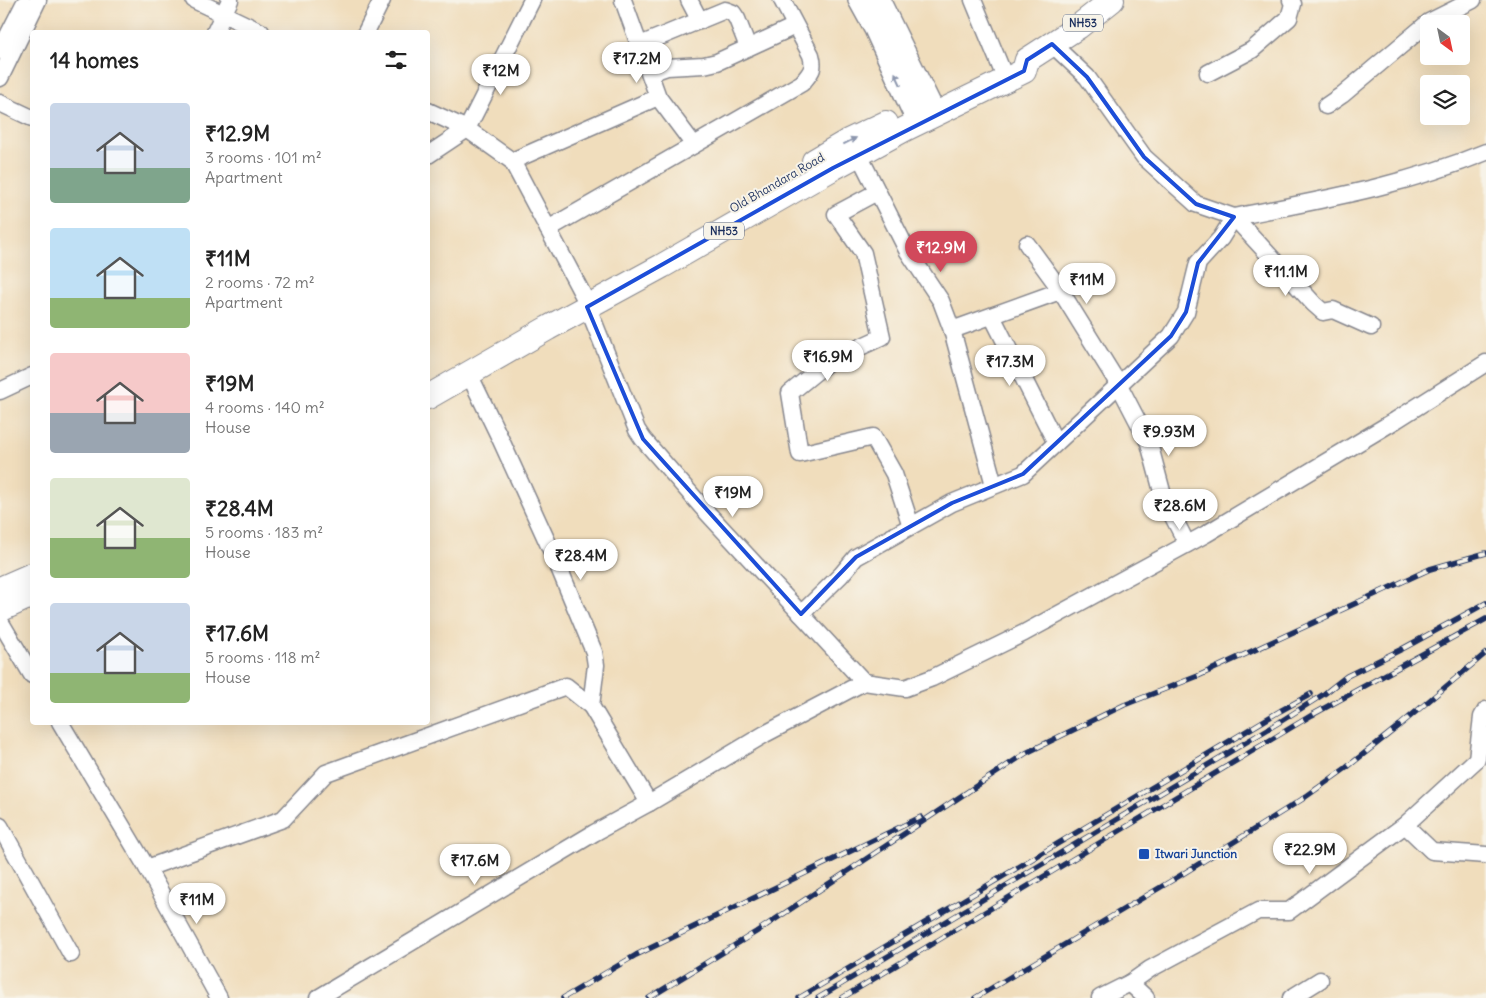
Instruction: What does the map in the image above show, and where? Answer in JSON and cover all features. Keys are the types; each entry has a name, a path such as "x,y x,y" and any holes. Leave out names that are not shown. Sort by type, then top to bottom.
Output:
{"highway":[{"name":"NH53","path":"1003,73 1016,58 1027,60 1078,27 1112,0"},
{"name":"Old Bhandara Road","path":"430,379 585,301 848,141 924,113 975,78 1003,73"},
{"name":"NH53","path":"430,396 469,374 585,301 662,266 832,168 859,155 924,113"},
{"path":"1,604 30,577"},
{"path":"1,604 30,596"}],"main road":[{"path":"859,0 924,113"},
{"path":"879,0 924,113"}],"street":[{"path":"0,51 26,0"},
{"path":"0,78 38,0"},
{"path":"194,0 227,7 258,30"},
{"path":"367,30 382,0"},
{"path":"430,154 467,129 532,0"},
{"path":"623,0 658,97 694,146"},
{"path":"689,0 700,20"},
{"path":"548,229 802,83 811,73 814,64 782,0"},
{"path":"973,0 1003,73"},
{"path":"1208,74 1252,50 1289,18 1294,4 1291,0"},
{"path":"1326,106 1342,95 1429,22 1473,0"},
{"path":"216,30 227,7"},
{"path":"640,46 725,10 733,13 737,19 748,47"},
{"path":"650,73 667,67 704,65 718,62 795,26"},
{"path":"1052,44 1087,77 1144,157 1196,204 1234,217 1323,312 1333,310 1371,327"},
{"path":"512,161 658,97"},
{"path":"0,103 30,117"},
{"path":"430,112 467,129 512,161 585,301 637,430 643,439 702,507 864,682"},
{"path":"801,614 841,575 856,557 952,502 1023,474 1056,444 1171,336 1186,312 1198,263 1221,238 1234,217 1386,186 1456,164 1486,152"},
{"path":"859,155 908,250 941,301 952,330 994,485"},
{"path":"878,192 836,214 863,253 882,337 828,362 790,393 800,454 873,437 894,474 911,526"},
{"path":"1027,244 1060,291 1120,385 1149,443 1164,499 1188,544"},
{"path":"952,330 1060,291"},
{"path":"992,316 1056,444"},
{"path":"318,998 764,734 864,682 905,688 932,678 1024,633 1188,544 1396,420 1486,363"},
{"path":"469,374 500,436 557,563 594,652 596,665 591,706"},
{"path":"0,391 30,377"},
{"path":"1,604 30,671"},
{"path":"146,868 283,819 326,773 566,686 591,706 649,803"},
{"path":"1100,998 1130,983 1150,968 1258,911 1289,911 1405,825 1477,758 1482,717 1486,710"},
{"path":"62,725 146,868 219,998"},
{"path":"1405,825 1432,850 1486,855"},
{"path":"0,826 71,954"},
{"path":"1291,998 1320,980"},
{"path":"1130,983 1146,998"}],"highlighted area":[{"path":"1052,44 1087,77 1144,157 1196,204 1234,217 1198,263 1186,312 1171,336 1023,474 952,503 856,557 801,614 643,439 587,307 833,168 1024,71 1027,60"}],"railway":[{"path":"649,998 756,932 1026,753 1124,705 1198,676 1430,569 1486,553"},
{"path":"818,998 1278,723 1324,694 1347,676 1402,649 1486,603"},
{"path":"842,998 1312,715 1486,619"},
{"path":"975,998 1181,875 1301,800 1346,768 1486,653"},
{"path":"799,998 1311,694"},
{"path":"563,998 636,955 921,817"}],"place":[{"name":"Itwari Junction","path":"1144,854"}]}
